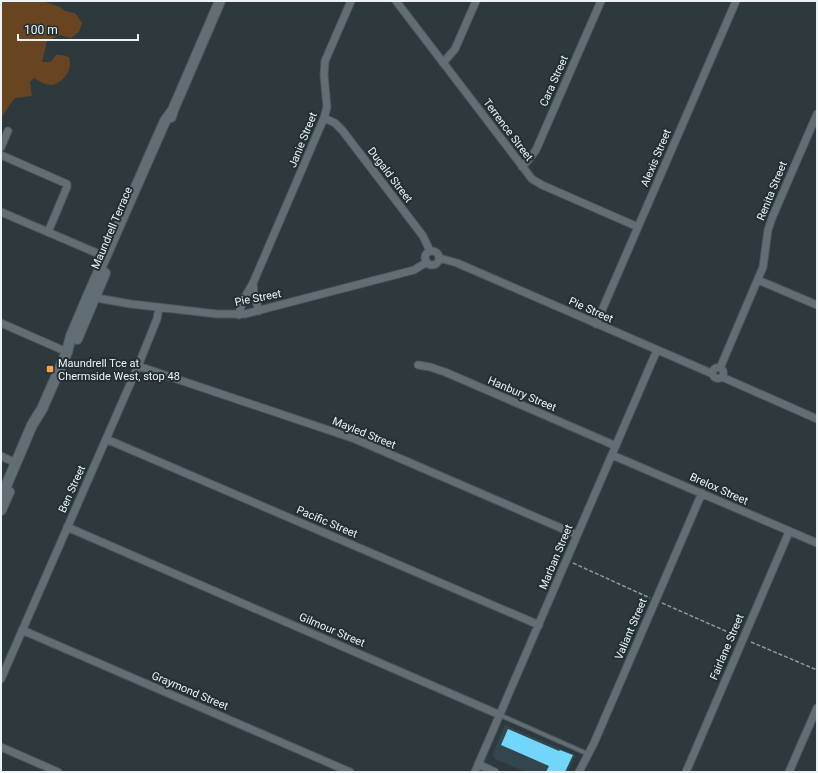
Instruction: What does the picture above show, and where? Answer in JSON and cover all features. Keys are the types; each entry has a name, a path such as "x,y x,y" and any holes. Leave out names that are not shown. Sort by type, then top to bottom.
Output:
{"main road":[{"name":"Maundrell Terrace","path":"92,297 106,257 166,121 173,110 220,1"},
{"name":"Maundrell Terrace","path":"1,498 32,425 42,409 67,352 71,336 114,251 170,123 173,110"},
{"name":"Maundrell Terrace","path":"1,510 38,427 42,409"}],"street":[{"name":"Janie Street","path":"240,315 242,302 253,283 324,118 327,107 324,75 325,61 351,1"},
{"name":"Terrence Street","path":"396,1 532,179 542,185 638,227"},
{"path":"443,63 455,49 476,1"},
{"name":"Cara Street","path":"522,167 536,150 601,1"},
{"name":"Alexis Street","path":"596,324 736,1"},
{"name":"Renita Street","path":"720,368 763,267 768,230 772,218 817,114"},
{"name":"Dugald Street","path":"324,118 336,123 342,130 423,236 430,251"},
{"path":"1,147 8,130"},
{"path":"1,155 67,184 48,232"},
{"path":"1,212 106,257"},
{"path":"430,251 436,252 439,258 435,264 427,262 426,256 430,251"},
{"name":"Pie Street","path":"439,258 457,263 713,374"},
{"name":"Pie Street","path":"92,297 159,307 217,314 240,315 414,270 427,262"},
{"path":"758,280 817,305"},
{"path":"253,283 254,294 259,311"},
{"name":"Ben Street","path":"1,679 138,366 157,319 159,307"},
{"path":"1,323 67,352"},
{"name":"Marban Street","path":"475,772 657,350"},
{"name":"Hanbury Street","path":"418,365 445,372 616,446"},
{"name":"Mayled Street","path":"138,366 355,439 577,535"},
{"path":"722,377 724,372 720,368 715,369 713,374 716,378 719,379 722,377 817,420"},
{"name":"Pacific Street","path":"106,439 539,625"},
{"name":"Brelox Street","path":"612,454 817,543"},
{"path":"1,456 16,463"},
{"name":"Valiant Street","path":"579,772 702,493"},
{"name":"Gilmour Street","path":"67,527 500,715"},
{"name":"Fairlane Street","path":"686,772 789,532"},
{"name":"Graymond Street","path":"22,630 350,772"},
{"path":"789,772 817,708"},
{"path":"1,747 58,772"},
{"path":"478,764 495,772"}],"lane":[{"name":"Gilmour Street","path":"500,715 588,754"}],"path":[{"path":"566,560 652,598"},
{"path":"660,602 739,637"},
{"path":"747,640 817,670"}],"shaded area":[{"path":"1,1 42,1 60,7 65,11 75,13 82,23 79,32 71,38 60,35 47,41 42,62 51,62 56,55 69,57 70,67 67,74 58,83 51,85 44,84 34,78 30,82 32,96 15,98 1,119"},
{"path":"505,725 575,755 568,772 526,772 495,759 493,753"}],"building":[{"path":"508,729 559,751 560,750 573,755 565,772 546,772 549,766 501,745"}],"place":[{"name":"Maundrell Tce at Chermside West, stop 48","path":"50,369"}]}
